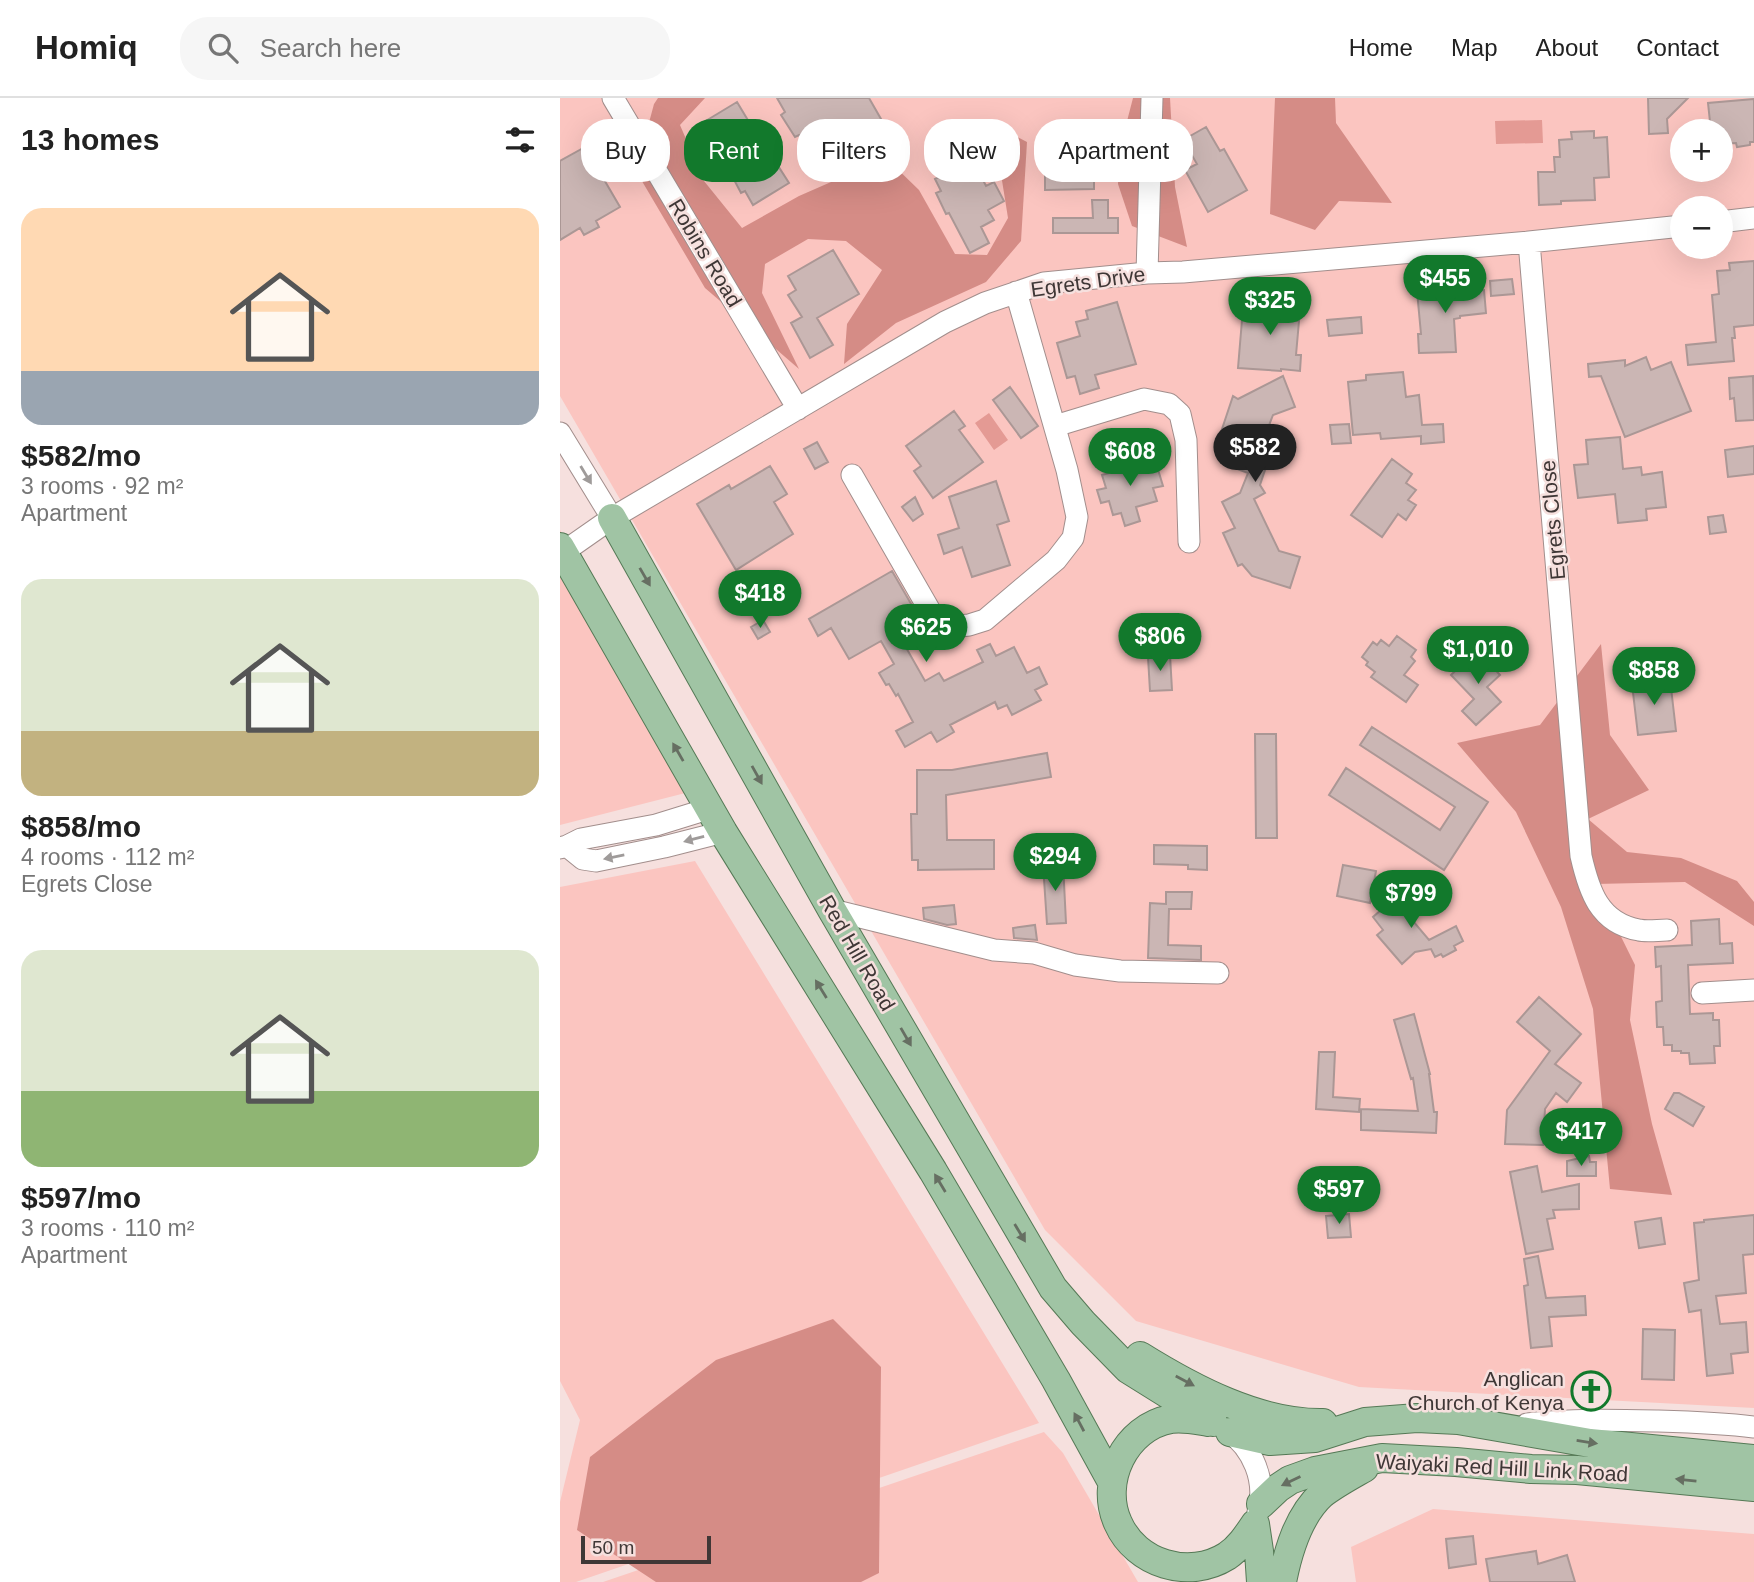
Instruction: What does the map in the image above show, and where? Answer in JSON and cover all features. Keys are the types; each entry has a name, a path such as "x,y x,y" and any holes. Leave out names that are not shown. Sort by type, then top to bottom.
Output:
{"main road":[{"name":"Red Hill Road","path":"612,517 832,910 1054,1288 1083,1323 1128,1369 1221,1427"},
{"path":"561,550 717,820 933,1171 1056,1380 1112,1482"},
{"path":"1083,1323 1191,1385 1261,1415 1306,1423 1365,1422"},
{"name":"Waiyaki Red Hill Link Road","path":"1221,1427 1270,1441 1315,1438 1365,1422 1417,1418 1458,1420 1590,1443 1754,1460"},
{"path":"1164,1582 1118,1524 1112,1503 1112,1482 1118,1460 1131,1441 1149,1427 1171,1419 1191,1419 1221,1427"},
{"path":"1282,1582 1294,1536 1321,1495 1382,1458"},
{"name":"Waiyaki Red Hill Link Road","path":"1258,1514 1278,1488 1290,1480 1315,1471 1382,1458 1577,1470 1754,1487"},
{"path":"1146,1556 1165,1565 1186,1568 1208,1565 1227,1556 1243,1542 1258,1514"},
{"path":"1258,1514 1261,1582"}],"street":[{"name":"Robins Road","path":"613,98 798,409"},
{"path":"1147,272 1152,98"},
{"path":"1733,220 1754,218"},
{"name":"Egrets Drive","path":"561,550 612,517 946,322 985,303 1044,283 1147,272 1183,272 1529,242 1670,227"},
{"name":"Egrets Close","path":"1529,242 1581,856 1587,884 1600,907 1616,923 1640,931 1667,929"},
{"path":"852,475 933,616 951,627 985,620 1056,560 1073,538 1077,517 1067,470 1016,292"},
{"path":"1055,426 1144,400 1169,404 1180,414 1186,440 1189,542"},
{"name":"Red Hill Road","path":"560,433 612,517"},
{"path":"564,847 583,859 596,861 664,847 717,820"},
{"path":"832,910 993,950 1034,953 1075,965 1120,971 1217,973"},
{"path":"1702,993 1754,990"},
{"path":"1482,1424 1523,1425 1620,1419 1754,1427"},
{"path":"1221,1427 1245,1446 1255,1464 1261,1483 1258,1514"}],"shaded area":[{"path":"560,98 1754,98 1754,1408 1359,1387 1136,1321 1045,1230 560,396"},
{"path":"658,98 705,98 680,125 684,134 684,182 705,182 742,228 799,196 831,182 910,181 919,190 955,254 987,255 1008,218 1002,182 1020,182 1020,138 1027,142 1021,241 986,282 896,323 844,364 847,324 882,270 846,241 808,239 765,264 762,293 799,369 705,288 642,182 670,182 670,119 650,119"},
{"path":"1133,98 1170,98 1171,119 1128,119"},
{"path":"1275,98 1335,98 1336,123 1392,203 1339,201 1315,230 1270,214"},
{"path":"1542,120 1543,143 1496,144 1495,121"},
{"path":"1175,182 1187,247 1132,226 1118,184"},
{"path":"989,413 1008,440 994,450 975,423"},
{"path":"560,530 705,788 560,825"},
{"path":"1601,644 1610,735 1649,790 1588,819 1627,852 1681,858 1737,881 1754,902 1754,926 1685,882 1595,884 1635,965 1630,1020 1652,1124 1672,1195 1610,1189 1593,1009 1561,907 1516,812 1457,743 1540,725"},
{"path":"695,861 1039,1423 576,1582 560,1582 560,1502 580,1420 560,1381 560,887"},
{"path":"833,1319 881,1367 879,1573 861,1582 656,1582 577,1530 590,1457 716,1360"},
{"path":"1044,1432 1063,1453 1138,1582 603,1582"},
{"path":"1433,1509 1754,1534 1754,1582 1356,1582 1351,1547"}],"building":[{"path":"777,98 869,98 881,119 797,119 795,137 781,115 785,112"},
{"path":"1648,98 1688,98 1667,119 1668,133 1649,134"},
{"path":"1754,99 1754,142 1737,147 1736,143 1733,143 1733,119 1710,119 1708,103"},
{"path":"737,102 747,119 709,119"},
{"path":"1206,127 1220,151 1224,149 1247,190 1208,212 1192,182 1193,166 1197,164 1193,157 1193,134"},
{"path":"1594,131 1594,138 1607,137 1609,177 1594,178 1595,200 1539,205 1538,172 1555,172 1554,157 1560,157 1559,140 1572,139 1571,132"},
{"path":"581,149 581,182 605,182 620,207 596,221 599,227 584,235 580,228 560,240 560,161"},
{"path":"783,174 789,183 753,205 745,191 741,193 735,182 783,182"},
{"path":"936,182 984,182 986,186 994,182 1004,201 988,210 994,220 981,227 989,243 970,253 936,193 941,191"},
{"path":"1045,182 1094,182 1094,189 1045,190"},
{"path":"1092,200 1108,200 1108,218 1118,218 1118,233 1053,233 1053,218 1093,218"},
{"path":"833,250 859,294 817,318 833,345 810,358 791,323 802,317 788,295 796,290 788,276"},
{"path":"1754,261 1754,325 1734,327 1734,361 1688,365 1686,345 1716,342 1712,295 1719,294 1717,271 1730,270 1729,263"},
{"path":"1512,279 1514,294 1491,296 1490,281"},
{"path":"1457,284 1458,292 1484,290 1486,313 1454,319 1456,352 1419,353 1418,334 1421,334 1417,291 1420,291 1420,287"},
{"path":"1267,291 1282,292 1282,296 1287,296 1285,320 1299,321 1296,355 1301,355 1300,371 1238,368 1242,320 1254,321 1256,297 1263,297"},
{"path":"1117,302 1136,364 1095,375 1099,388 1080,394 1075,376 1067,378 1057,343 1080,336 1076,322 1088,319 1086,311"},
{"path":"1361,317 1362,333 1329,336 1327,320"},
{"path":"1646,357 1651,370 1671,362 1691,411 1625,437 1601,376 1589,377 1588,364 1625,360 1625,366"},
{"path":"1403,372 1406,397 1419,395 1422,425 1443,424 1444,442 1421,444 1421,436 1381,439 1380,433 1353,435 1348,382 1366,380 1366,375"},
{"path":"1283,376 1295,407 1273,415 1258,454 1269,458 1260,485 1265,493 1254,499 1279,551 1300,557 1290,588 1252,576 1242,564 1238,566 1223,533 1235,528 1222,502 1240,493 1248,473 1224,464 1234,436 1221,432 1233,396 1238,399"},
{"path":"1753,376 1754,420 1736,421 1734,398 1730,399 1729,378"},
{"path":"1010,387 1038,426 1021,438 993,400"},
{"path":"954,411 965,426 959,430 983,462 933,498 914,471 921,466 906,446"},
{"path":"1349,424 1351,443 1332,444 1330,425"},
{"path":"1620,437 1623,469 1641,467 1642,475 1662,472 1666,507 1646,509 1647,520 1618,523 1615,494 1578,498 1574,465 1588,464 1586,440"},
{"path":"817,442 828,462 815,469 804,449"},
{"path":"1754,446 1754,474 1728,477 1725,450"},
{"path":"1134,453 1139,468 1156,463 1163,486 1153,488 1157,501 1136,507 1140,521 1125,526 1121,513 1113,515 1109,501 1101,503 1097,490 1106,488 1102,475 1119,470 1115,459"},
{"path":"1392,459 1412,474 1406,483 1416,490 1408,500 1416,505 1406,520 1398,514 1382,537 1351,515"},
{"path":"770,466 787,494 774,502 793,534 736,570 697,504 729,485 731,489"},
{"path":"996,481 1009,521 997,525 1010,565 972,577 962,547 944,554 938,535 959,528 949,497"},
{"path":"915,497 923,514 913,521 902,507"},
{"path":"1723,515 1726,532 1710,534 1708,517"},
{"path":"892,571 914,609 896,620 904,634 900,637 925,681 939,673 944,681 983,662 977,650 990,644 996,656 1014,647 1027,673 1039,667 1047,684 1035,690 1041,700 1012,715 1007,705 998,709 995,702 950,725 954,732 937,742 931,732 905,747 896,731 913,722 898,694 896,696 889,684 886,685 879,673 894,664 881,641 849,659 831,628 818,636 809,619"},
{"path":"763,620 770,632 758,639 751,627"},
{"path":"1397,636 1416,650 1411,657 1415,661 1404,675 1418,685 1406,702 1371,677 1375,672 1366,665 1368,662 1362,657 1373,642 1377,645 1381,640 1389,646"},
{"path":"1477,650 1500,675 1487,687 1501,702 1476,725 1462,711 1474,699 1451,675"},
{"path":"1170,655 1172,690 1150,691 1148,657"},
{"path":"1670,679 1676,731 1638,735 1632,684"},
{"path":"1372,727 1488,802 1444,870 1329,795 1346,768 1440,830 1455,807 1360,745"},
{"path":"1255,734 1276,734 1277,838 1256,838"},
{"path":"1047,753 1051,777 946,795 947,840 994,840 994,869 918,870 918,860 912,860 911,814 917,814 917,770 952,770"},
{"path":"1154,845 1207,846 1207,870 1188,869 1188,865 1154,864"},
{"path":"1063,863 1066,923 1047,924 1043,864"},
{"path":"1343,865 1376,871 1370,903 1337,896"},
{"path":"1409,886 1423,901 1407,914 1429,940 1456,926 1463,941 1454,946 1456,950 1443,957 1441,954 1435,957 1431,949 1415,952 1402,964 1377,935 1383,930 1373,917"},
{"path":"1166,892 1192,892 1191,909 1169,909 1168,945 1201,946 1201,960 1148,958 1150,903 1166,904"},
{"path":"954,905 956,924 947,925 924,919 923,908"},
{"path":"1719,919 1720,944 1732,943 1733,963 1688,965 1690,1014 1713,1013 1713,1020 1719,1020 1720,1046 1714,1046 1715,1063 1690,1064 1689,1053 1672,1051 1672,1045 1664,1045 1663,1027 1657,1027 1656,1002 1662,1001 1661,966 1656,967 1655,947 1692,945 1691,921"},
{"path":"1035,925 1037,940 1014,938 1013,928"},
{"path":"1539,997 1581,1034 1555,1064 1581,1083 1567,1102 1556,1093 1545,1109 1543,1145 1505,1144 1507,1110 1550,1051 1517,1022"},
{"path":"1414,1014 1430,1074 1434,1112 1437,1112 1436,1133 1361,1130 1361,1109 1418,1111 1413,1078 1411,1079 1394,1020"},
{"path":"1319,1052 1335,1052 1333,1097 1360,1099 1359,1112 1316,1109"},
{"path":"1674,1093 1679,1093 1704,1107 1693,1126 1665,1109"},
{"path":"1589,1156 1590,1162 1596,1162 1596,1176 1567,1176 1567,1161"},
{"path":"1537,1166 1542,1192 1579,1184 1579,1209 1553,1210 1555,1218 1547,1219 1553,1249 1526,1254 1510,1172"},
{"path":"1349,1214 1351,1237 1328,1238 1326,1216"},
{"path":"1754,1215 1754,1254 1743,1255 1746,1293 1716,1296 1720,1324 1746,1322 1748,1352 1731,1354 1733,1373 1707,1376 1701,1310 1689,1312 1684,1283 1699,1280 1694,1223"},
{"path":"1661,1218 1665,1244 1639,1248 1635,1222"},
{"path":"1538,1256 1546,1298 1585,1296 1586,1315 1549,1317 1552,1346 1531,1348 1524,1286 1528,1285 1524,1259"},
{"path":"1643,1329 1675,1330 1674,1380 1642,1379"},
{"path":"1473,1536 1476,1564 1449,1568 1446,1539"},
{"path":"1536,1551 1538,1564 1567,1555 1575,1582 1490,1582 1486,1559"}],"place":[{"name":"Anglican Church of Kenya","path":"1591,1391"}]}
